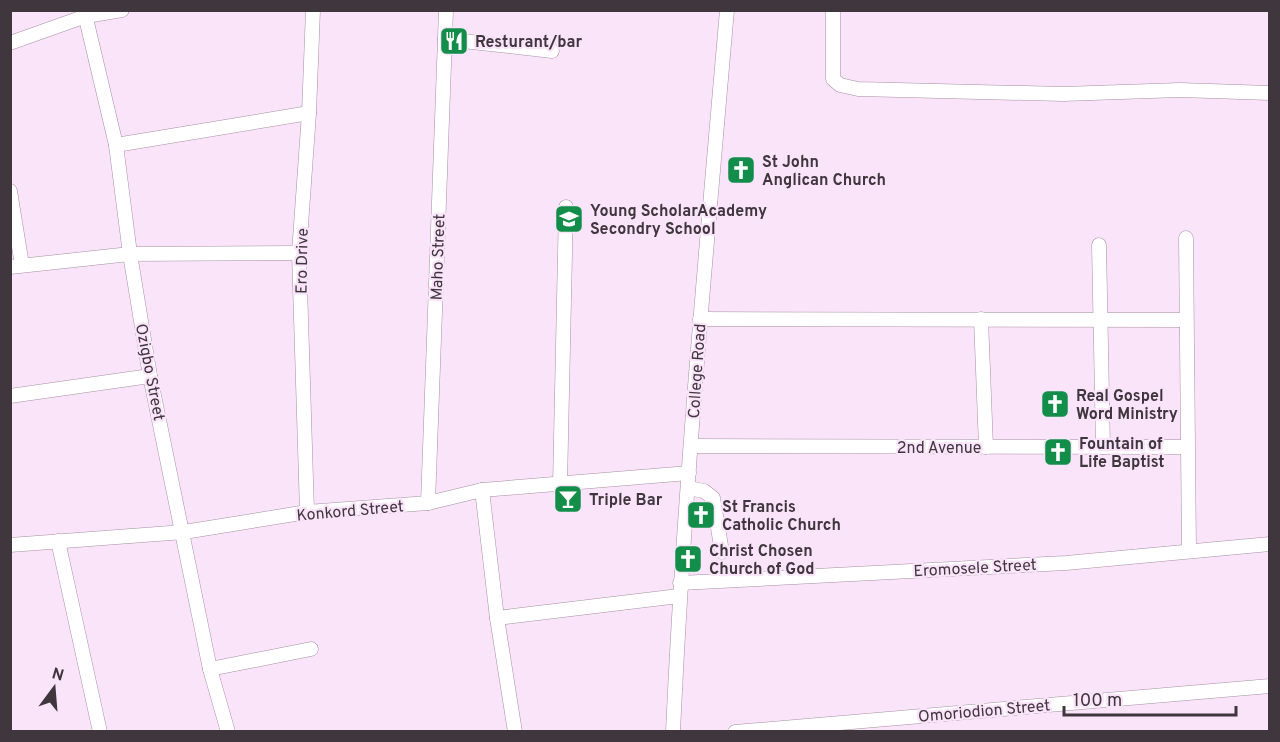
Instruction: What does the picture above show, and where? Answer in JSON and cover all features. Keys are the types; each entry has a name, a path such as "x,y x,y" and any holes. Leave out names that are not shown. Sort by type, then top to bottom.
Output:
{"street":[{"path":"10,43 85,13 122,10"},
{"name":"Ero Drive","path":"307,512 299,254 309,113 313,10"},
{"name":"Maho Street","path":"428,503 446,10"},
{"name":"College Road","path":"673,732 680,589 699,319 727,10"},
{"path":"833,10 833,79 840,85 858,89 1063,94 1180,90 1269,93"},
{"name":"Ozigbo Street","path":"85,13 116,145 130,254 150,375 184,532 210,669 228,732"},
{"path":"445,39 552,51"},
{"path":"116,145 309,113"},
{"path":"10,191 16,266 130,254 299,254"},
{"path":"560,485 566,207"},
{"path":"1186,238 1186,447 1189,551"},
{"path":"1099,245 1103,447"},
{"path":"699,319 1186,320"},
{"path":"981,319 986,447"},
{"path":"10,396 150,375"},
{"name":"2nd Avenue","path":"691,446 1186,447"},
{"name":"Konkord Street","path":"10,545 184,532 307,512 428,503 482,490 689,473"},
{"path":"688,488 704,491 713,498 722,552"},
{"path":"482,490 497,618 515,732"},
{"path":"58,542 100,732"},
{"name":"Eromosele Street","path":"497,618 680,589 1066,563 1269,543"},
{"path":"210,669 311,649"},
{"name":"Omoriodion Street","path":"735,732 1269,686"}],"place":[{"name":"Resturant/bar","path":"454,41"},
{"name":"St John Anglican Church","path":"741,170"},
{"name":"Young ScholarAcademy Secondry School","path":"569,219"},
{"name":"Real Gospel Word Ministry","path":"1055,404"},
{"name":"Fountain of Life Baptist","path":"1058,452"},
{"name":"Triple Bar","path":"568,499"},
{"name":"St Francis Catholic Church","path":"701,515"},
{"name":"Christ Chosen Church of God","path":"688,559"}]}
